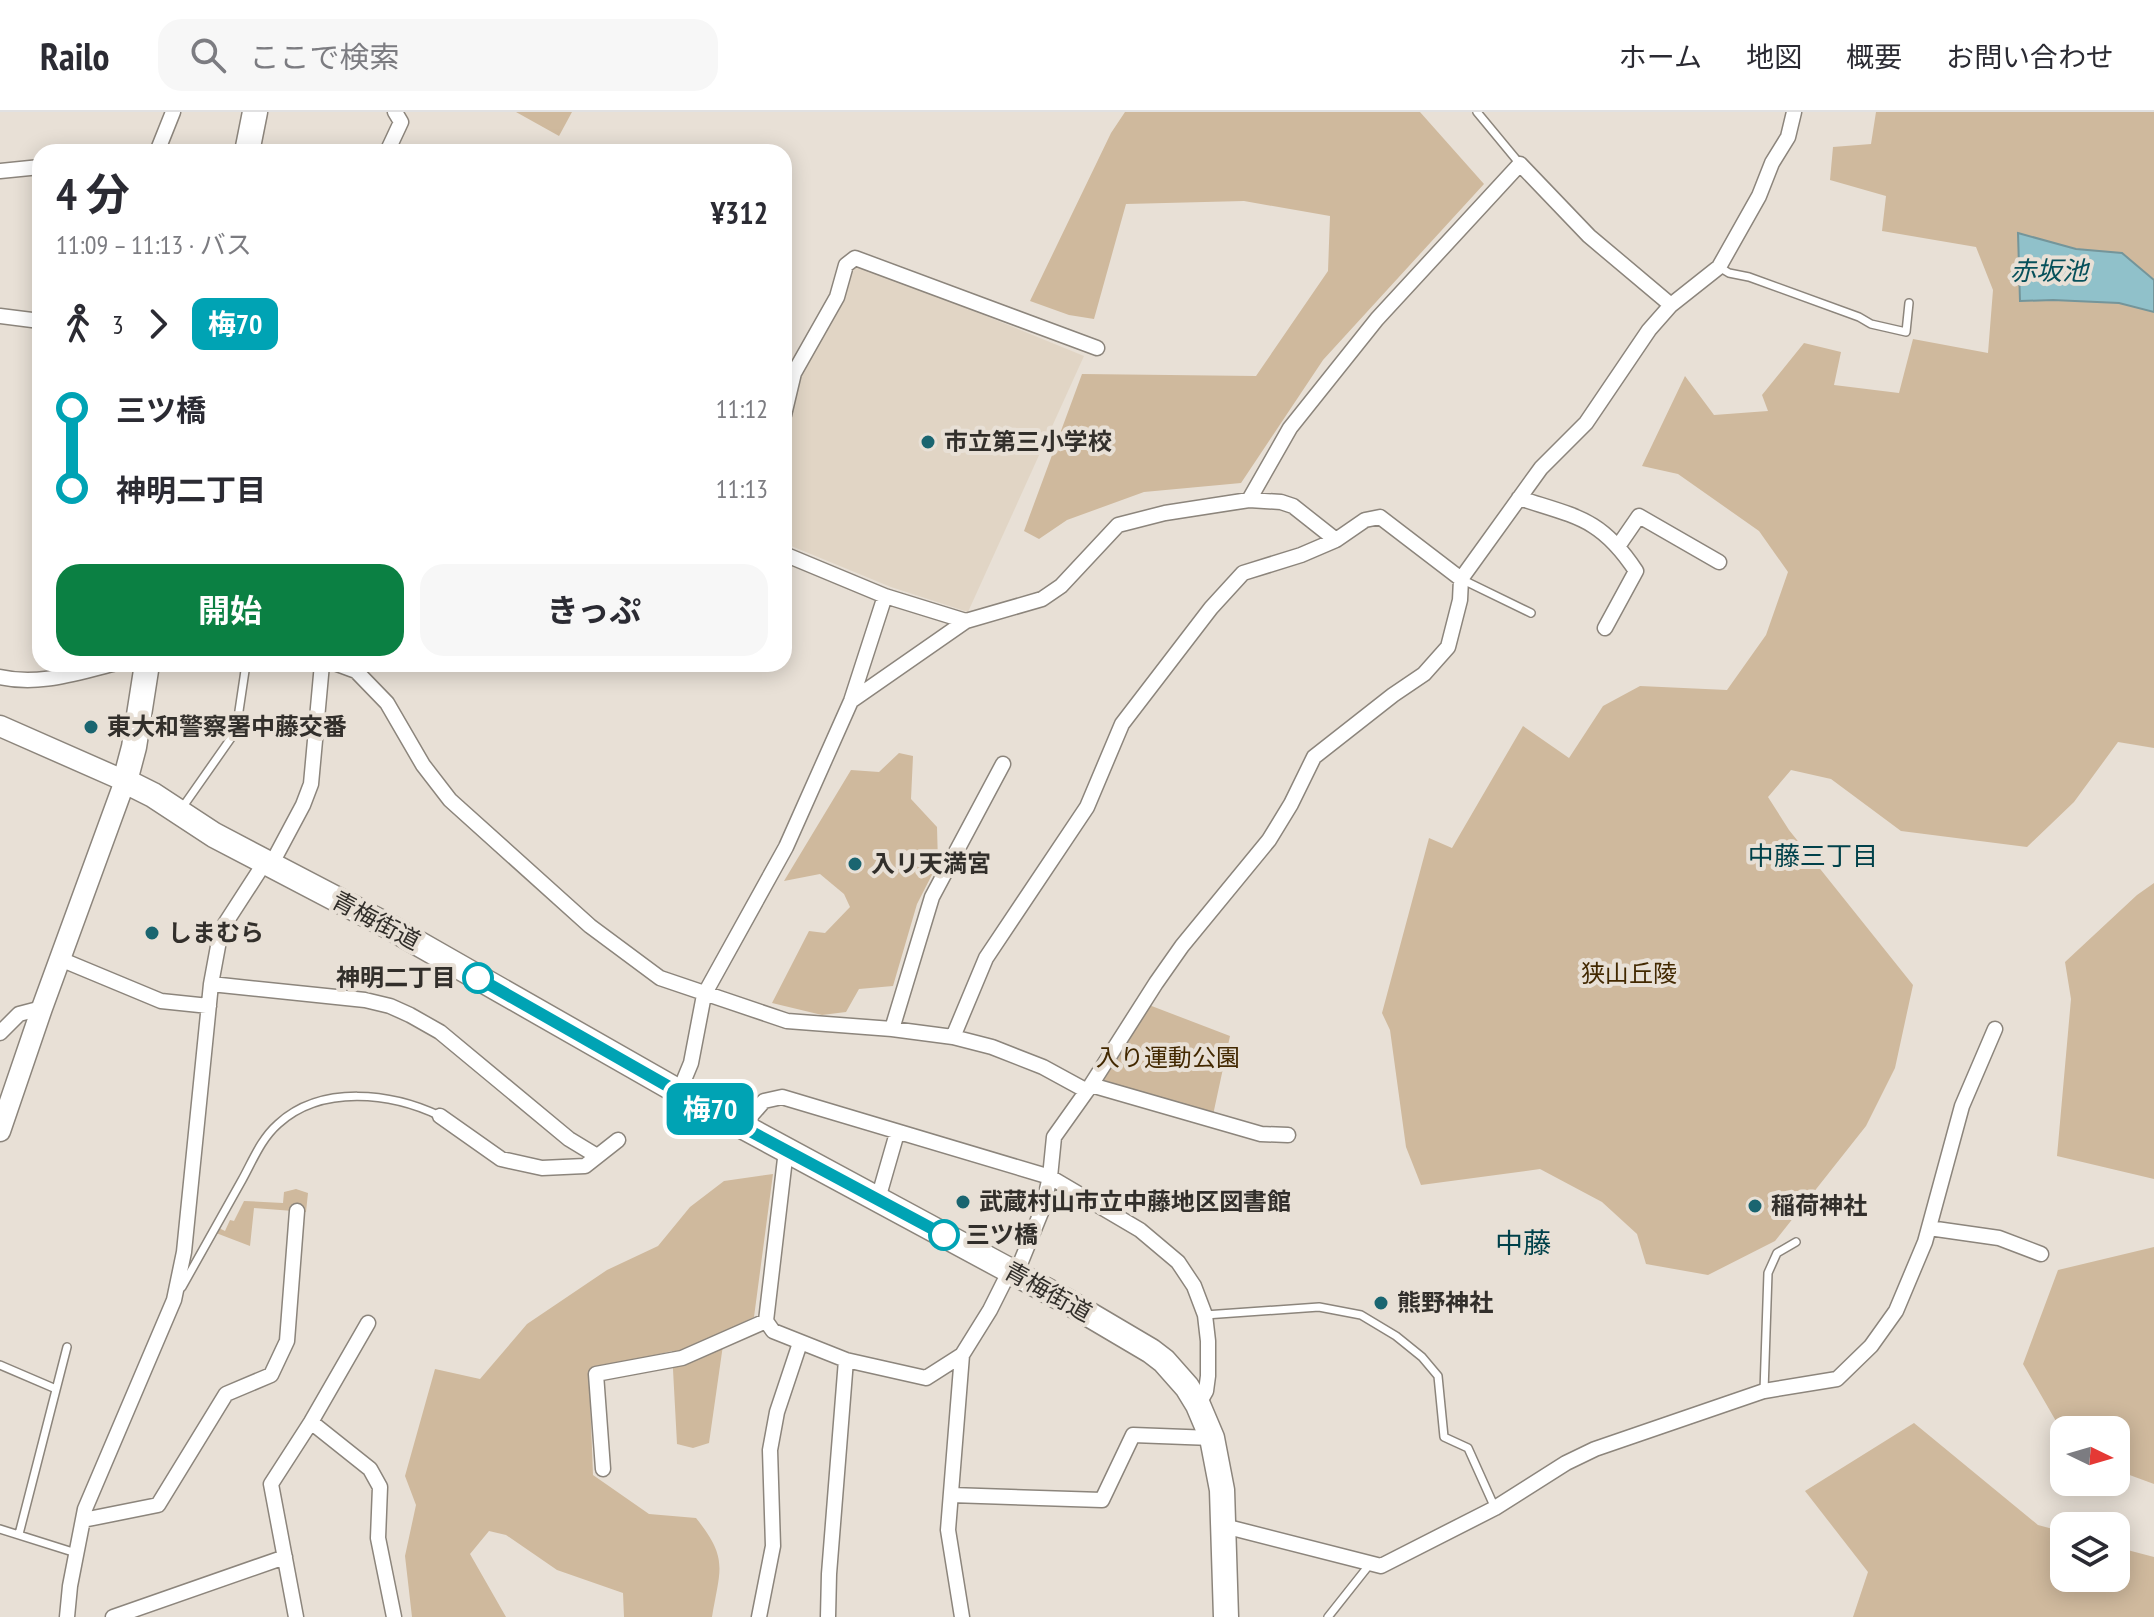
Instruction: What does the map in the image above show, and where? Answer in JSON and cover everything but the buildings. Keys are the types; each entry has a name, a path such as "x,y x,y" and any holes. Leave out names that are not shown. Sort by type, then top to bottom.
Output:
{"main road":[{"path":"249,144 255,112"},
{"path":"125,781 134,747 146,672"},
{"name":"青梅街道","path":"125,781 268,864 386,925 679,1092 1016,1274 1151,1351 1177,1374 1198,1405 1212,1438 1220,1474 1226,1617"}],"street":[{"path":"160,144 173,112"},
{"path":"391,144 401,122 395,112"},
{"path":"786,1150 766,1321 773,1331 846,1360 926,1378 962,1355 1004,1282 1016,1274 1042,1210 1050,1177 1054,1137 1182,946 1281,822 1314,757 1424,674 1448,647 1460,600 1461,579 1541,468 1586,423 1649,330 1671,305 1719,267 1788,137 1794,112"},
{"path":"1249,500 1290,428 1377,319 1520,164 1589,236 1671,305"},
{"path":"0,171 32,168"},
{"path":"792,367 837,297 846,265 855,258 1097,348"},
{"path":"0,316 32,320"},
{"path":"1519,498 1591,522 1619,545 1636,571 1605,628"},
{"path":"851,701 966,621 1042,599 1061,586 1118,525 1165,513 1249,500 1293,506 1336,540"},
{"path":"1619,545 1639,516 1719,562"},
{"path":"953,1037 986,958 1087,807 1122,724 1175,654 1243,573 1301,555 1336,540 1365,520 1380,517 1402,537 1461,579"},
{"path":"792,557 885,596 966,621"},
{"path":"679,1092 691,1063 704,995 786,847 851,701 885,596"},
{"path":"0,677 32,682 81,672"},
{"path":"67,1617 85,1509 174,1300 184,1252 211,984 221,930 268,864 303,805 311,784 321,672"},
{"path":"357,672 387,703 423,765 450,800 530,873 628,956 660,978 787,1021 953,1037 992,1047 1089,1088 1266,1139 1288,1135"},
{"path":"0,726 125,781 0,1131"},
{"path":"892,1029 932,897 1003,764"},
{"path":"60,959 161,1001 209,1006"},
{"path":"211,984 365,1000 390,1006 440,1032 569,1139 597,1156"},
{"path":"0,1033 19,1014 42,1008"},
{"path":"1224,1526 1381,1566 1495,1508 1566,1463 1595,1449 1764,1391 1837,1379 1871,1346 1896,1311 1929,1228 1962,1106 1995,1029"},
{"path":"742,1126 764,1101 782,1097 1050,1177 1140,1230 1178,1262 1194,1286 1205,1315 1208,1376 1206,1391 1198,1405"},
{"path":"440,1116 501,1159 542,1168 585,1166 618,1140"},
{"path":"878,1199 897,1133"},
{"path":"83,1520 158,1505 226,1394 271,1375 287,1341 297,1211"},
{"path":"1929,1228 1999,1238 2041,1254"},
{"path":"603,1469 596,1374 682,1358 766,1321"},
{"path":"296,1617 271,1484 368,1323"},
{"path":"759,1617 773,1546 770,1450 777,1412 800,1343"},
{"path":"962,1355 948,1530 962,1617"},
{"path":"828,1617 846,1360"},
{"path":"311,1422 370,1469 380,1487 378,1538 394,1617"},
{"path":"951,1495 1102,1500 1133,1435 1212,1438"},
{"path":"113,1617 285,1557"}],"lane":[{"path":"1477,112 1520,164"},
{"path":"1719,267 1871,324 1906,332 1909,303"},
{"path":"1461,579 1531,613"},
{"path":"179,813 236,731 245,672"},
{"path":"174,1300 259,1146 279,1123 314,1103 358,1096 397,1100 440,1116"},
{"path":"1764,1391 1768,1273 1777,1253 1796,1242"},
{"path":"1205,1315 1319,1307 1361,1315 1396,1336 1422,1357 1438,1376 1444,1437 1468,1448 1495,1508"},
{"path":"19,1534 67,1347"},
{"path":"0,1365 56,1389"},
{"path":"0,1529 76,1553"},
{"path":"1328,1617 1370,1564"}],"shaded area":[{"path":"856,263 1084,356 968,612 891,587 792,546 792,408 800,372"}],"green space":[{"path":"516,112 572,112 559,136"},
{"path":"1125,112 1420,112 1484,184 1323,360 1241,483 1144,492 1067,520 1039,539 1024,531 1082,374 1256,376 1328,271 1330,216 1244,201 1126,204 1094,319 1069,315 1030,301 1111,133"},
{"name":"狭山丘陵","path":"1876,112 2154,112 2154,748 2118,742 2074,802 2027,847 1901,831 1831,779 1791,770 1768,797 1789,830 1913,985 1895,1068 1866,1126 1775,1241 1708,1275 1646,1264 1637,1234 1602,1202 1540,1169 1421,1185 1406,1147 1390,1030 1382,1013 1429,838 1452,848 1523,726 1569,758 1603,706 1640,686 1727,690 1766,635 1788,572 1759,531 1678,474 1642,466 1685,376 1714,415 1768,411 1762,395 1804,343 1841,352 1834,385 1899,393 1913,339 1988,353 1993,290 1976,247 1882,231 1886,196 1830,180 1833,147 1871,144"},
{"path":"899,753 913,756 911,799 937,827 938,863 917,904 893,986 859,989 846,1012 822,1015 772,1003 809,931 825,933 850,907 844,894 820,874 784,881 851,770 879,772"},
{"path":"2154,883 2154,1179 2057,1156 2071,999 2065,962"},
{"name":"入り運動公園","path":"1149,1005 1230,1036 1213,1115 1103,1085 1102,1077"},
{"path":"773,1174 754,1317 725,1331 709,1443 693,1448 677,1444 672,1351 589,1371 593,1475 649,1514 696,1518 718,1555 718,1587 712,1617 624,1617 623,1593 557,1570 506,1535 489,1531 470,1554 506,1617 412,1617 405,1556 416,1505 405,1476 435,1369 480,1379 527,1324 607,1270 658,1246 690,1207 724,1181"},
{"path":"296,1189 308,1193 306,1212 254,1208 250,1246 216,1233 219,1228 225,1231 230,1220 234,1221 244,1201 283,1203 284,1192"},
{"path":"2154,1247 2154,1484 2130,1475 2130,1416 2053,1416 2023,1364 2058,1270"},
{"path":"1914,1423 2038,1525 2050,1528 2050,1592 2130,1592 2130,1551 2154,1557 2154,1617 1853,1617 1868,1572 1805,1491"}],"water":[{"name":"赤坂池","path":"2018,233 2076,249 2122,253 2154,280 2154,312 2119,303 2020,301"}],"bus line":[{"name":"梅70","path":"478,978 694,1101 944,1235"}],"place":[{"name":"市立第三小学校","path":"928,442"},
{"name":"東大和警察署中藤交番","path":"91,727"},
{"name":"入リ天満宮","path":"855,864"},
{"name":"しまむら","path":"152,933"},
{"name":"神明二丁目","path":"478,978"},
{"name":"武蔵村山市立中藤地区図書館","path":"963,1202"},
{"name":"稲荷神社","path":"1755,1206"},
{"name":"三ツ橋","path":"944,1235"},
{"name":"熊野神社","path":"1381,1303"}],"district":[{"name":"中藤三丁目","path":"1813,856"},
{"name":"中藤","path":"1523,1243"}]}
